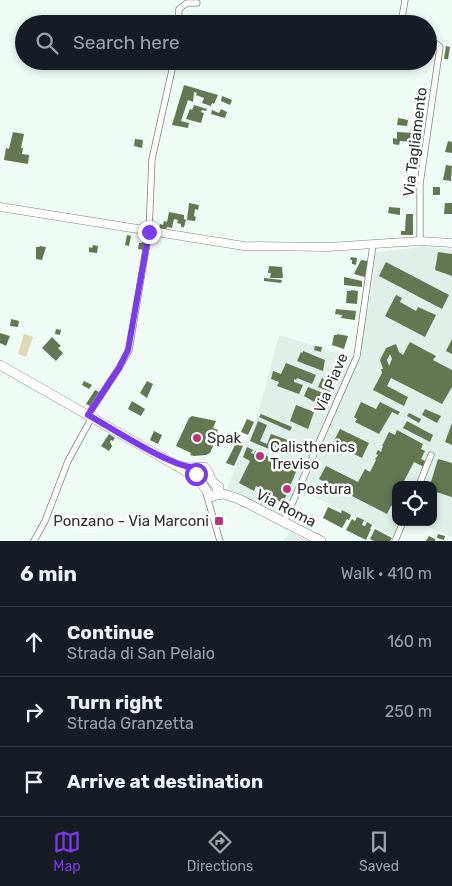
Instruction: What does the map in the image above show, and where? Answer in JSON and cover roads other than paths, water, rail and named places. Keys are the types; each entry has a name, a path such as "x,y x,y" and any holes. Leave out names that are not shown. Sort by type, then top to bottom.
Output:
{"main road":[{"path":"0,365 172,462 195,472 202,467 206,468 211,480 214,496"},
{"name":"Via Roma","path":"214,496 226,495 238,500 321,541"}],"street":[{"path":"402,15 405,0"},
{"path":"179,15 179,9 187,3 197,3"},
{"name":"Via Tagliamento","path":"437,44 440,47 437,68"},
{"path":"34,541 45,521 68,461 90,416 128,350 149,232 152,159 172,70"},
{"name":"Via Tagliamento","path":"420,241 420,184 437,70"},
{"path":"0,207 244,246 328,247 420,241 452,243"},
{"name":"Via Piave","path":"284,522 357,356 374,245"},
{"path":"421,481 431,455"},
{"path":"214,496 220,541"},
{"path":"395,541 401,526"}],"place":[{"name":"Spak","path":"197,438"},
{"name":"Calisthenics Treviso","path":"260,456"},
{"name":"Postura","path":"287,489"},
{"name":"Ponzano - Via Marconi","path":"219,521"}]}
